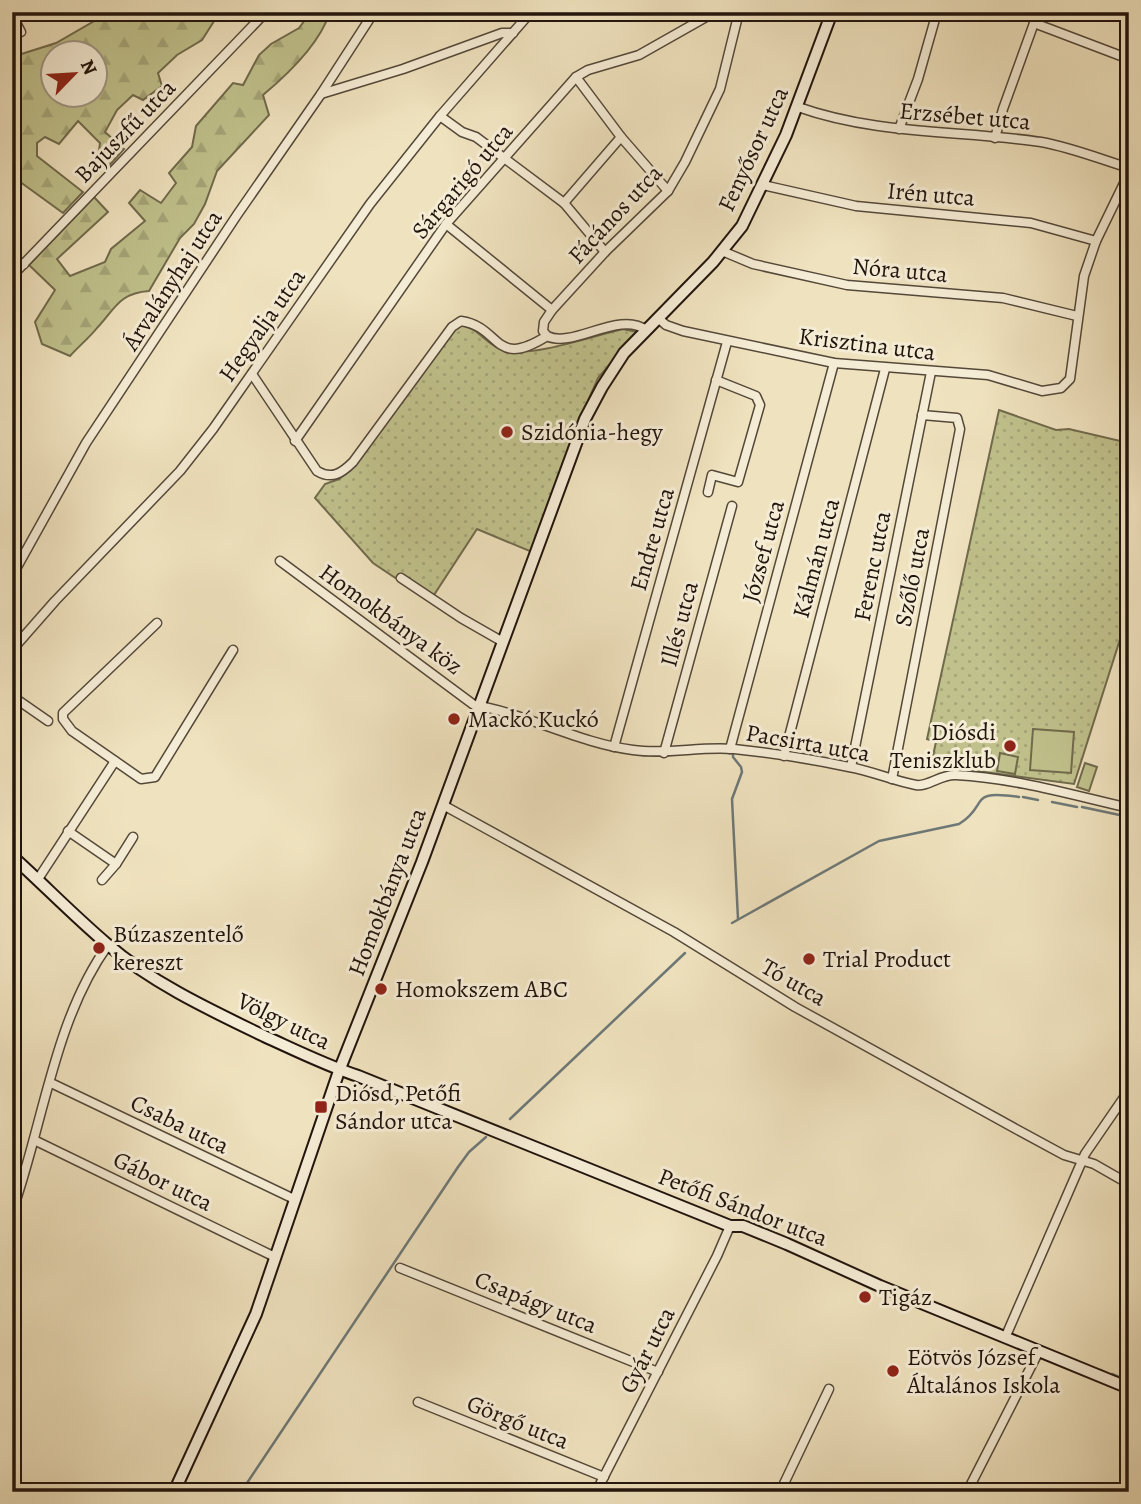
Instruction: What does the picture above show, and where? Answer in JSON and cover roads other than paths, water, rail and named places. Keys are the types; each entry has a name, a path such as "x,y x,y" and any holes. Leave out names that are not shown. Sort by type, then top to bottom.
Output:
{"street":[{"name":"Bajuszfű utca","path":"12,276 266,12"},
{"name":"Árvalányhaj utca","path":"12,576 86,443 374,12"},
{"name":"Hegyalja utca","path":"12,650 55,601 180,471 213,429 370,204 440,116 531,12"},
{"name":"Sárgarigó utca","path":"295,441 446,224 576,78 588,70 639,55 715,12"},
{"name":"Fácános utca","path":"552,310 605,252 668,191 720,89 739,12"},
{"name":"Fenyősor utca","path":"658,318 742,226 798,107 832,12"},
{"path":"899,130 918,79 937,12"},
{"path":"995,138 1038,12"},
{"path":"12,15 21,33"},
{"path":"1034,23 1129,59"},
{"path":"321,94 403,69 502,33 513,33"},
{"path":"576,78 621,137 668,191"},
{"name":"Erzsébet utca","path":"798,107 846,121 899,130 1044,143 1129,170"},
{"path":"440,116 462,132 476,136 564,203 605,252"},
{"path":"564,203 621,137"},
{"path":"1077,316 1084,276 1096,241 1129,170"},
{"name":"Irén utca","path":"763,185 856,206 1024,222 1096,241"},
{"path":"446,224 552,310 544,322 547,336"},
{"name":"Nóra utca","path":"722,251 753,264 836,283 1003,298 1077,316"},
{"path":"12,262 24,264"},
{"name":"Krisztina utca","path":"658,318 666,325 683,331 834,363 988,375 1049,391 1061,388 1070,379 1077,316"},
{"name":"Homokbánya utca","path":"174,1492 244,1341 339,1071 390,946 585,419 613,369 658,318"},
{"path":"252,374 317,471 325,476 337,475 354,462 452,327 461,321 471,322 509,349 521,350 547,336 559,339 628,324 640,325 646,330"},
{"name":"Endre utca","path":"614,747 727,342"},
{"name":"József utca","path":"730,749 834,363"},
{"name":"Kálmán utca","path":"785,756 886,369"},
{"name":"Ferenc utca","path":"851,767 931,372"},
{"path":"708,492 712,475 738,482 760,404 756,396 716,380"},
{"name":"Szőlő utca","path":"892,779 960,429 957,418 922,415"},
{"name":"Illés utca","path":"664,753 732,506"},
{"name":"Homokbánya köz","path":"279,561 474,705 480,706"},
{"path":"401,578 503,642"},
{"path":"157,624 63,713 63,719 72,731 141,779 155,777 233,650"},
{"path":"12,696 48,721"},
{"name":"Pacsirta utca","path":"480,706 614,747 664,753 730,749 851,767 922,786 942,776 958,775 1042,787 1129,808"},
{"path":"38,878 115,761"},
{"name":"Tó utca","path":"443,805 662,925 795,1007 1064,1155 1094,1164 1129,1184"},
{"path":"68,831 116,864"},
{"path":"102,880 133,837"},
{"name":"Völgy utca","path":"12,856 108,945 194,1001 339,1071"},
{"path":"12,1212 79,996 94,964 108,945"},
{"name":"Petőfi Sándor utca","path":"339,1071 356,1075 730,1226 743,1226 1129,1388"},
{"name":"Csaba utca","path":"51,1083 294,1199"},
{"path":"1005,1338 1085,1154 1129,1090"},
{"name":"Gábor utca","path":"34,1140 275,1257"},
{"name":"Gyár utca","path":"596,1492 730,1226"},
{"name":"Csapágy utca","path":"401,1268 658,1372"},
{"path":"967,1492 1039,1351"},
{"path":"780,1492 829,1389"},
{"name":"Görgő utca","path":"418,1402 604,1477"}],"waterway":[{"path":"733,752 742,772 732,799 738,919"},
{"path":"732,923 879,841 959,824 985,797 1019,797"},
{"path":"1023,797 1038,800"},
{"path":"1052,802 1077,807"},
{"path":"1082,807 1129,817"},
{"path":"510,1119 685,953"},
{"path":"241,1492 458,1167 469,1152 486,1137"},
{"path":"1100,1370 1107,1373"},
{"path":"1112,1374 1119,1377"},
{"path":"1120,1378 1129,1381"}],"place":[{"name":"Szidónia-hegy","path":"507,432"},
{"name":"Mackó Kuckó","path":"454,719"},
{"name":"Diósdi Teniszklub","path":"1010,746"},
{"name":"Búzaszentelő kereszt","path":"99,948"},
{"name":"Trial Product","path":"809,959"},
{"name":"Homokszem ABC","path":"381,989"},
{"name":"Diósd, Petőfi Sándor utca","path":"321,1107"},
{"name":"Tigáz","path":"865,1297"},
{"name":"Eötvös József Általános Iskola","path":"893,1371"}]}
